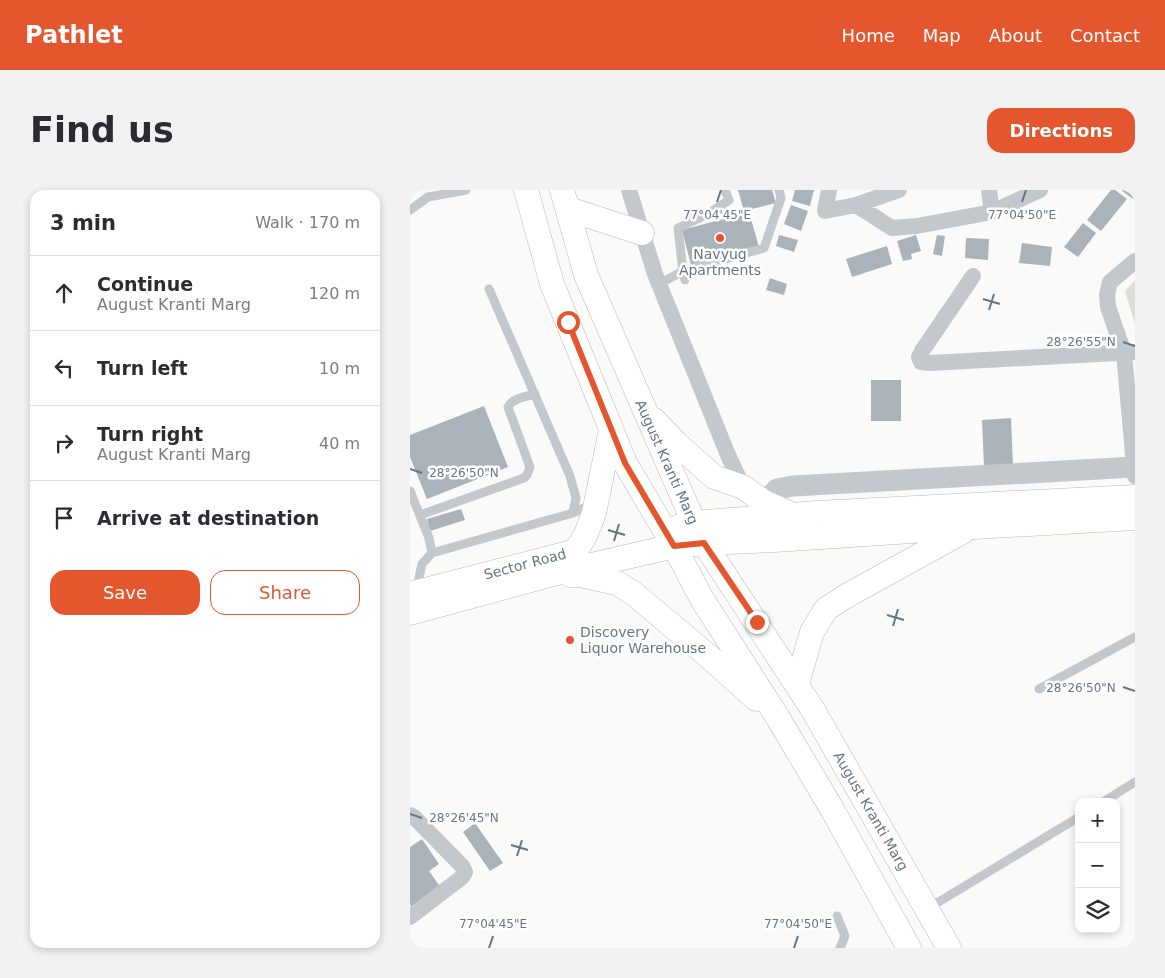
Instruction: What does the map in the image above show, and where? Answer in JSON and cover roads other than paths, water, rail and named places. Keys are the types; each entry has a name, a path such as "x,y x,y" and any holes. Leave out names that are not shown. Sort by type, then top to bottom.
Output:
{"main road":[{"path":"526,190 552,284 625,463 702,599 778,718 832,809 909,948"},
{"path":"565,199 642,233"},
{"name":"August Kranti Marg","path":"565,199 586,275 699,533 814,710 949,948"},
{"path":"643,408 676,443 714,477 743,487 764,502 791,514"},
{"name":"Sector Road","path":"412,600 576,551 590,525 597,501 611,430"},
{"path":"699,533 791,514 1135,497"},
{"path":"699,533 774,540 1135,518"},
{"path":"797,684 812,632 826,609 972,527"},
{"name":"Sector Road","path":"412,600 553,574 669,538 699,533"},
{"path":"553,574 580,575 608,581 634,593 778,718"}],"street":[{"path":"629,190 659,284 728,455 743,487"},
{"path":"829,190 825,211 856,205 899,190"},
{"path":"988,190 992,212"},
{"path":"856,205 892,228 916,226 992,212 1040,190"},
{"path":"764,502 777,489 793,486 1135,470 1129,352 1108,307 1107,294 1110,282 1135,261"},
{"path":"973,276 922,351 919,357 921,362 1129,352"},
{"path":"410,917 461,878 464,872 462,866 411,817"}],"lane":[{"path":"410,210 428,197 466,190"},
{"path":"684,275 678,228 708,214 729,200 725,190"},
{"path":"659,284 764,248 781,198 779,190"},
{"path":"489,289 570,476 576,498 573,513"},
{"path":"420,515 524,478 527,475 530,467 508,407 513,401 535,394"},
{"path":"410,491 429,538 432,553"},
{"path":"412,600 422,564 432,553 573,513 597,501"},
{"path":"1039,689 1135,637"},
{"path":"1109,798 1135,782"},
{"path":"927,909 1075,819"},
{"path":"837,916 845,936 840,948"}],"place":[{"name":"Navyug Apartments","path":"720,238"},
{"name":"Discovery Liquor Warehouse","path":"570,640"}]}
